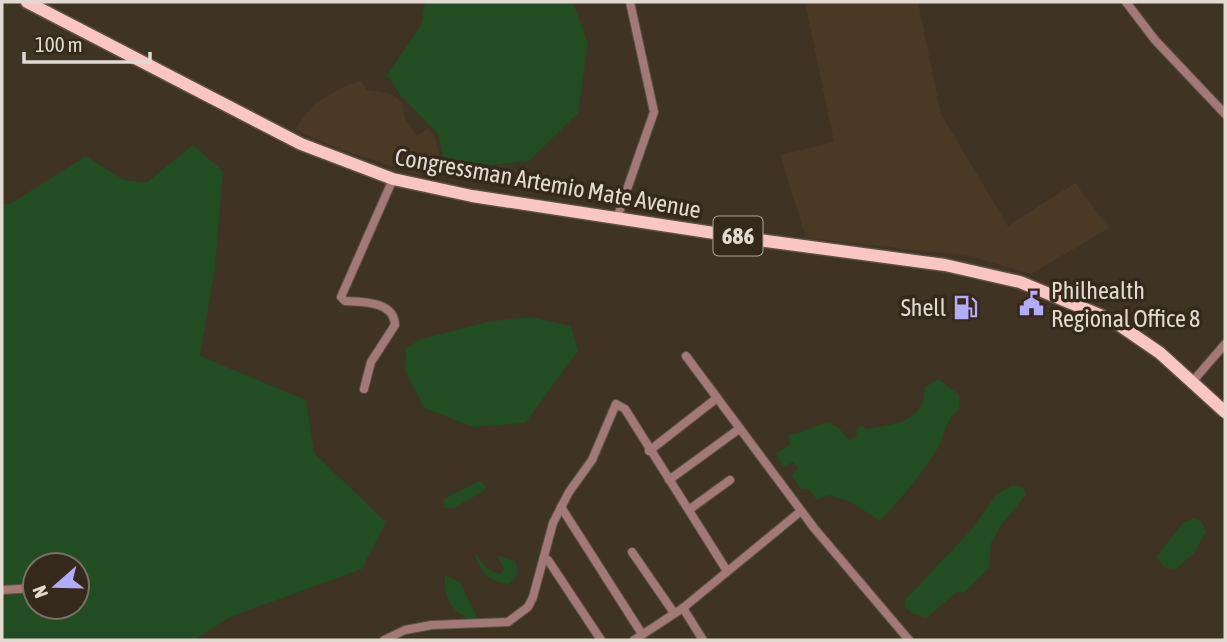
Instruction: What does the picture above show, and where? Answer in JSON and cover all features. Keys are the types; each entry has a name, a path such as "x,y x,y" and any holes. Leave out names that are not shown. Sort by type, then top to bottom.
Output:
{"main road":[{"name":"Congressman Artemio Mate Avenue","path":"27,2 301,144 393,179 461,194 945,265 1004,277 1112,320 1160,353 1225,412"}],"street":[{"path":"617,218 654,112 630,2"},
{"path":"1126,2 1155,40 1225,114"},
{"path":"364,389 371,362 395,325 395,320 393,315 380,305 345,301 341,298 393,179"},
{"path":"1193,382 1225,344"},
{"path":"686,356 801,511 909,640"},
{"path":"649,451 717,398"},
{"path":"384,640 405,630 432,625 513,620 528,607 553,523 592,460 617,404 625,409 727,572"},
{"path":"669,480 739,429"},
{"path":"690,509 730,480"},
{"path":"561,507 642,635"},
{"path":"634,640 683,608 801,511"},
{"path":"632,552 674,613"},
{"path":"543,560 548,560 601,640"},
{"path":"2,590 21,589"},
{"path":"683,608 701,637 691,640"}],"shaded area":[{"path":"805,2 918,2 941,114 1008,226 1075,183 1109,228 1031,274 969,256 806,238 780,155 834,142"},
{"path":"361,81 367,90 392,94 402,103 405,119 417,136 428,128 435,138 441,163 429,160 421,169 420,175 339,149 295,129 314,104 345,86"}],"green space":[{"path":"425,2 573,2 588,43 578,113 529,161 445,170 439,135 401,96 387,75 421,25"},
{"path":"193,145 223,171 215,267 200,356 306,400 314,453 386,522 362,569 230,617 194,640 2,640 2,203 10,204 86,156 124,180 146,183"},
{"path":"531,317 571,326 578,351 525,423 473,427 424,408 405,371 406,348 421,339 492,321"},
{"path":"938,379 959,395 960,408 947,424 939,445 923,470 880,521 851,502 830,495 817,500 809,489 801,489 792,476 798,468 793,462 784,467 776,454 790,444 788,435 803,432 819,424 834,425 849,440 857,436 856,429 861,425 867,429 906,419 920,408 924,388"},
{"path":"480,481 486,487 484,491 454,508 444,508 445,498"},
{"path":"1012,485 1023,487 1026,495 1002,524 991,543 989,568 964,593 957,592 926,618 912,613 904,606 906,599 972,529 996,495"},
{"path":"1194,518 1202,522 1206,532 1194,553 1176,569 1165,568 1156,557 1183,523"},
{"path":"474,552 485,566 496,573 501,574 504,568 496,555 515,561 515,578 509,584 490,578 482,570"},
{"path":"445,575 460,582 480,624 457,612 452,606 446,593"}],"place":[{"name":"Philhealth Regional Office 8","path":"1031,304"},
{"name":"Shell","path":"966,307"}]}
